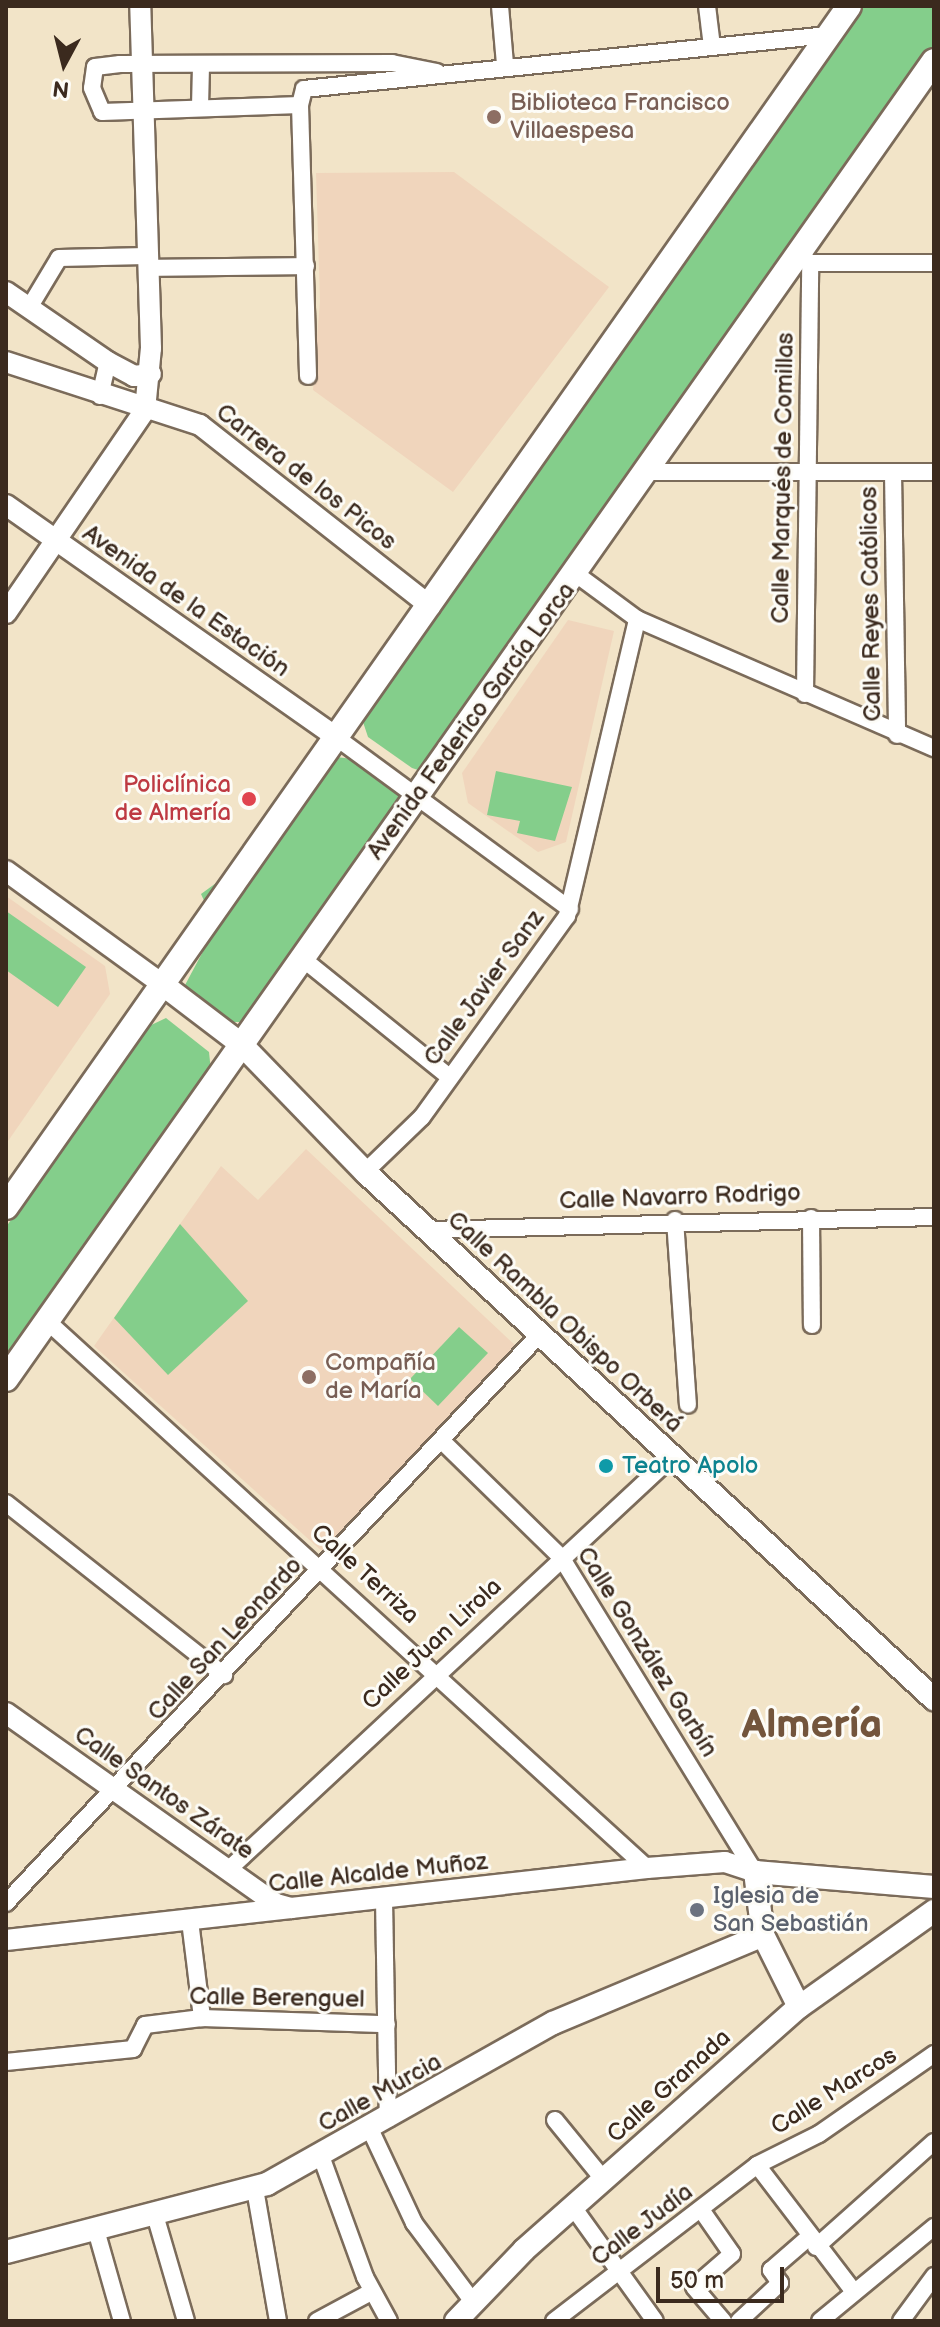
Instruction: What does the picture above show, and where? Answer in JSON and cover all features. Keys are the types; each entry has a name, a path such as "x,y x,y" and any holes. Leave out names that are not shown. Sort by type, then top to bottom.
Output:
{"main road":[{"path":"6,1207 849,6"},
{"name":"Avenida Federico García Lorca","path":"6,1379 576,574 805,258 934,61"},
{"name":"Calle Rambla Obispo Orberá","path":"162,984 242,1045 365,1172 934,1699"},
{"path":"799,2007 763,1935 755,1872 924,1887 929,1914"},
{"name":"Calle Granada","path":"456,2321 573,2207 799,2007 929,1914"},
{"name":"Calle Murcia","path":"6,2252 255,2189 379,2124 553,2023 763,1935"}],"street":[{"path":"6,613 145,410 151,374 140,6"},
{"path":"500,6 505,64"},
{"path":"707,6 712,45"},
{"path":"437,72 392,63 95,67 92,88 102,112 200,107 302,97 437,72 505,64 828,35"},
{"path":"303,64 308,376"},
{"path":"200,107 201,66"},
{"path":"29,308 59,258 306,266"},
{"path":"805,258 934,263"},
{"name":"Calle Marqués de Comillas","path":"805,258 809,472 805,694"},
{"path":"6,292 108,362 134,376 151,374"},
{"name":"Carrera de los Picos","path":"6,362 100,396 200,425 430,606"},
{"path":"100,396 108,362"},
{"path":"649,472 934,472"},
{"name":"Calle Reyes Católicos","path":"893,472 897,735"},
{"name":"Avenida de la Estación","path":"6,505 337,738"},
{"path":"576,574 637,619 897,735 934,748"},
{"name":"Calle Javier Sanz","path":"365,1172 422,1117 448,1076 570,909 637,619"},
{"path":"337,738 570,909"},
{"path":"6,871 162,984"},
{"path":"553,895 577,878"},
{"path":"303,959 448,1076"},
{"name":"Calle Navarro Rodrigo","path":"428,1230 675,1220 934,1217"},
{"path":"811,1218 812,1325"},
{"path":"675,1220 688,1405"},
{"name":"Calle Terriza","path":"47,1321 437,1671 647,1868"},
{"name":"Calle San Leonardo","path":"6,1903 324,1569 540,1334"},
{"name":"Calle González Garbín","path":"442,1441 561,1557 755,1872"},
{"name":"Calle Juan Lirola","path":"228,1870 437,1671 672,1457"},
{"path":"6,1503 224,1675"},
{"name":"Calle Santos Zárate","path":"6,1713 228,1870 264,1904 295,1908"},
{"name":"Calle Alcalde Muñoz","path":"295,1908 647,1868 725,1862 755,1872"},
{"path":"384,1899 387,2024 379,2124 414,2223 473,2302"},
{"name":"Calle Alcalde Muñoz","path":"6,1940 190,1921 264,1904"},
{"path":"190,1921 202,2018"},
{"name":"Calle Berenguel","path":"6,2062 88,2060 133,2049 150,2024 202,2018 387,2024"},
{"name":"Calle Marcos","path":"757,2165 819,2134 934,2054"},
{"path":"555,2120 604,2180"},
{"path":"744,2320 780,2283 771,2270 812,2242 934,2142"},
{"path":"321,2156 371,2292 389,2321"},
{"path":"757,2165 812,2242 854,2292"},
{"name":"Calle Judía","path":"554,2321 702,2211 757,2165"},
{"path":"255,2189 278,2321"},
{"path":"573,2207 622,2271 655,2321"},
{"path":"702,2211 732,2254 694,2287 723,2321"},
{"path":"155,2215 186,2321"},
{"path":"820,2321 934,2227"},
{"path":"96,2230 122,2321"},
{"path":"901,2321 934,2276"},
{"path":"317,2321 371,2292"}],"shaded area":[{"path":"454,172 609,287 453,492 313,390 320,301 316,173"},
{"path":"568,620 614,631 566,842 538,852 468,803 462,773"},
{"path":"6,896 105,966 110,994 6,1144"},
{"name":"Compañía de María","path":"306,1149 518,1348 325,1554 94,1346 221,1166 258,1200"}],"green space":[{"path":"863,6 934,6 934,48 421,771 412,768 368,737 363,722"},
{"path":"336,757 353,759 398,791 400,801 245,1022 226,1022 184,987 216,927 201,894 278,838"},
{"path":"496,771 572,787 555,841 517,833 520,821 487,815"},
{"path":"6,911 86,967 58,1007 6,970"},
{"path":"166,1018 209,1052 211,1071 6,1363 6,1227 147,1027"},
{"path":"180,1224 248,1301 168,1375 114,1318"},
{"path":"459,1327 488,1353 438,1406 410,1379"}],"place":[{"name":"Biblioteca Francisco Villaespesa","path":"494,117"},
{"name":"Policlínica de Almería","path":"249,799"},
{"name":"Compañía de María","path":"309,1377"},
{"name":"Teatro Apolo","path":"606,1466"},
{"name":"Iglesia de San Sebastián","path":"697,1910"}],"district":[{"name":"Almería","path":"812,1725"}]}
